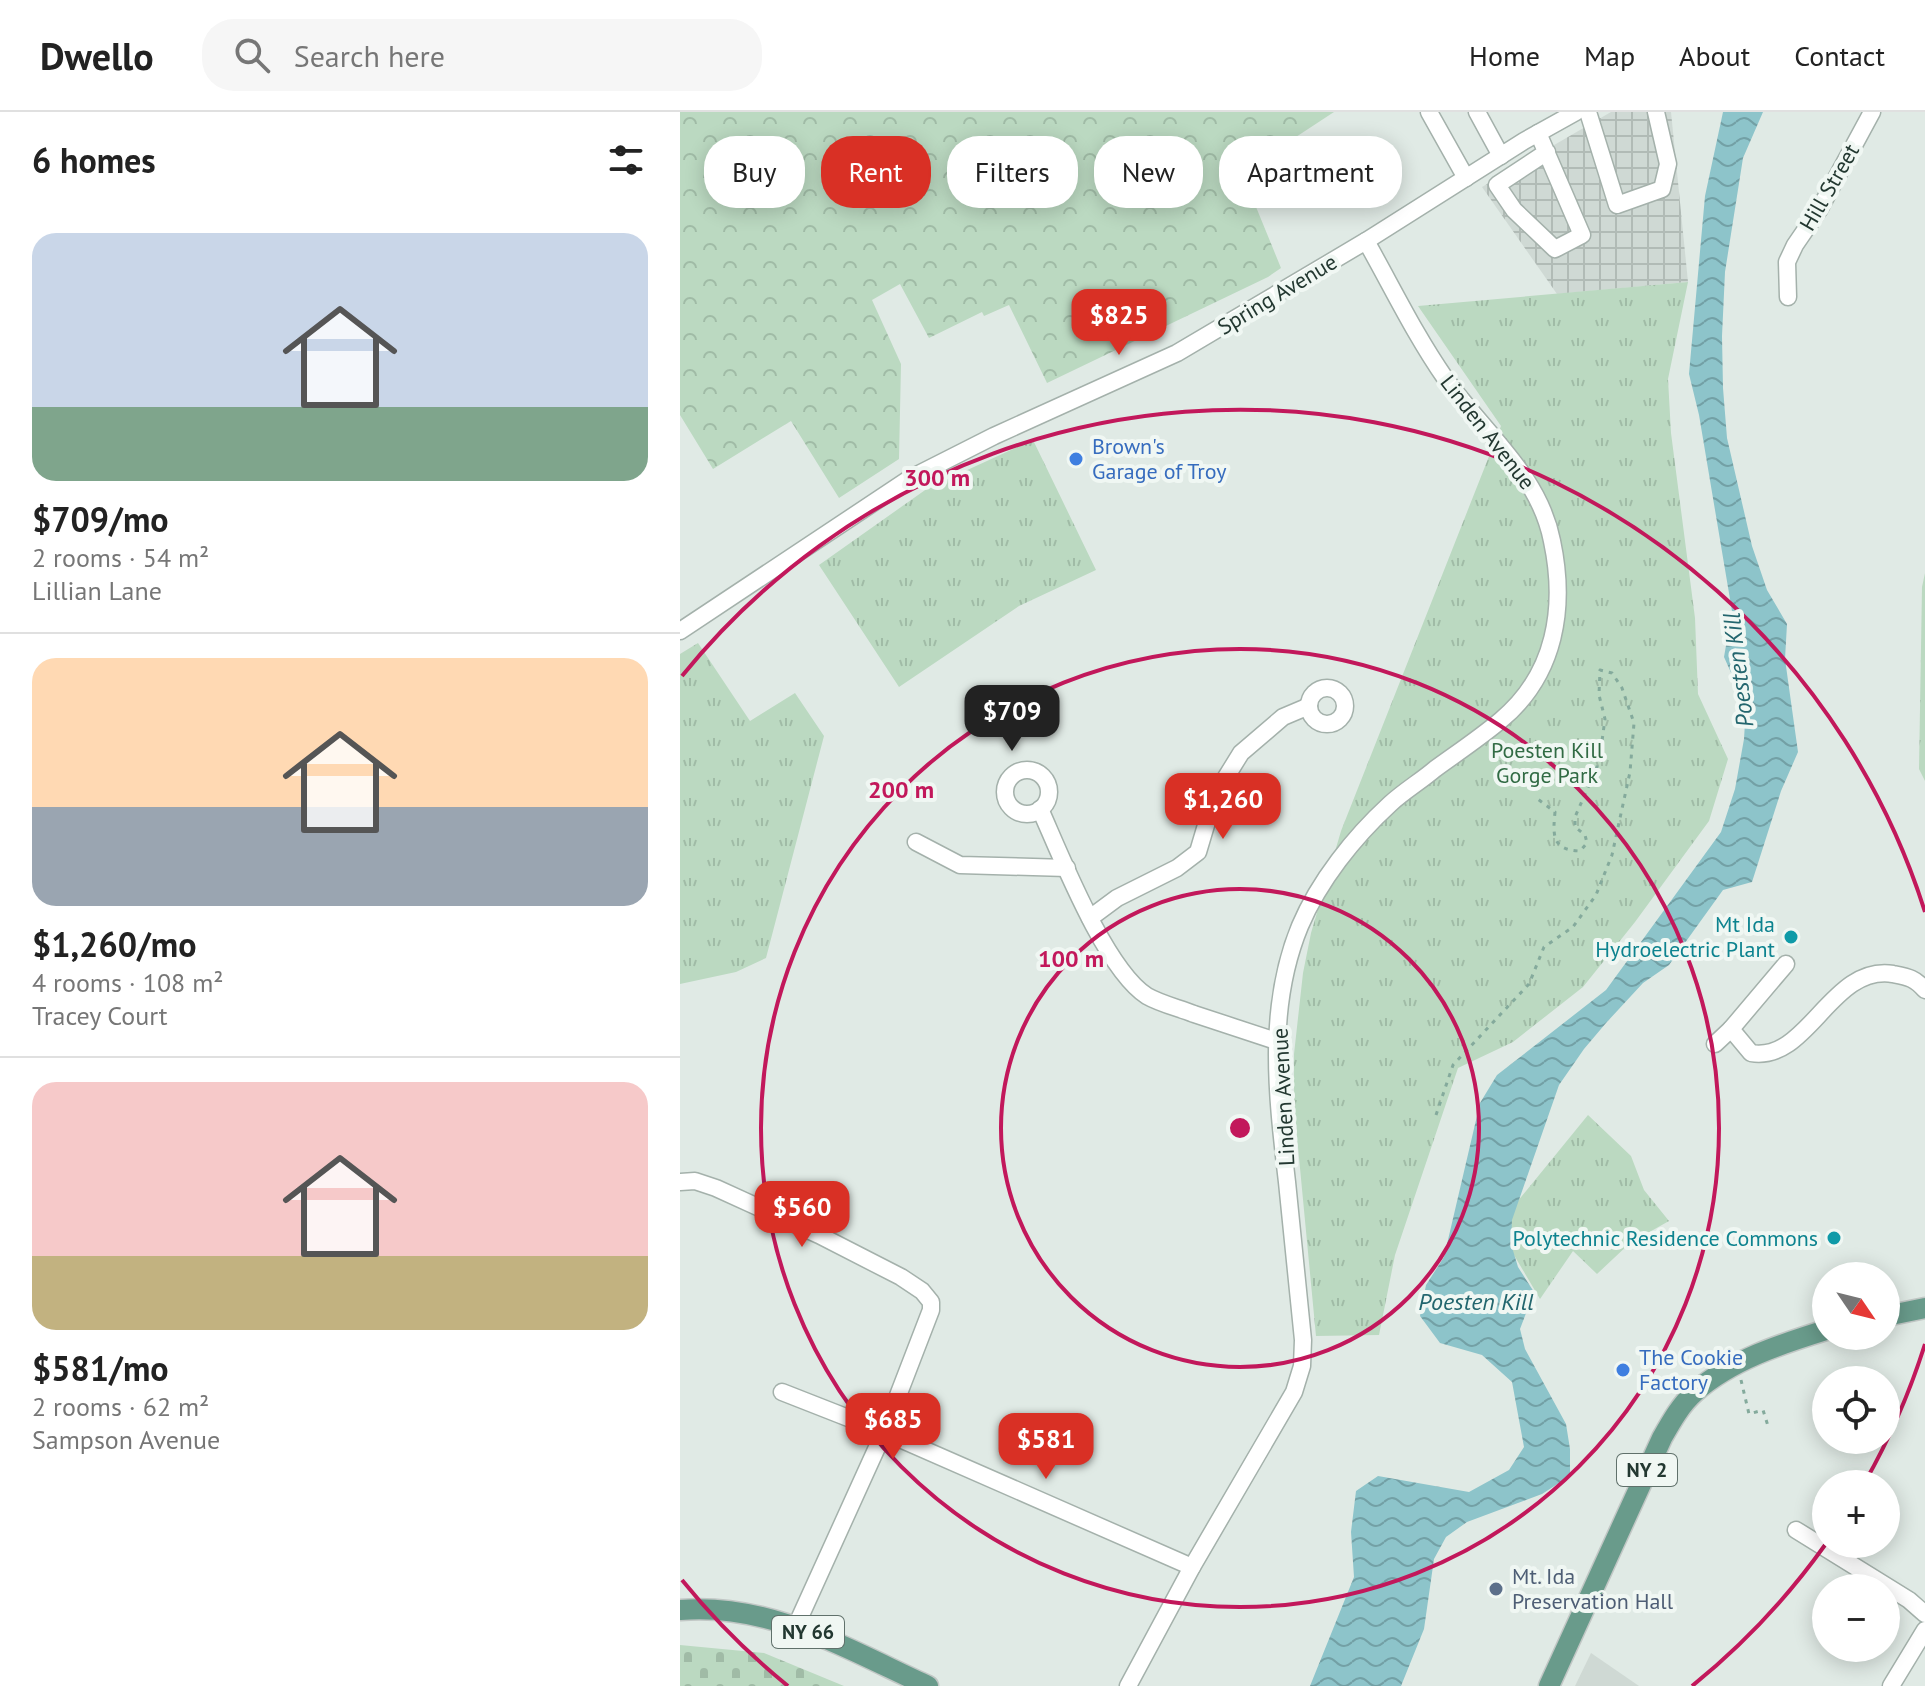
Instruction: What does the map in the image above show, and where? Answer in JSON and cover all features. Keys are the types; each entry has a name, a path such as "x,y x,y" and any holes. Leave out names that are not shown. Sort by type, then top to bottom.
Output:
{"main road":[{"path":"1900,1313 1925,1308"},
{"name":"NY 2","path":"1549,1686 1662,1438 1678,1411 1695,1392 1735,1366 1779,1345 1812,1334"},
{"name":"NY 66","path":"680,1610 703,1608 733,1611 796,1626 928,1686"}],"street":[{"path":"1429,112 1466,178"},
{"path":"1477,112 1501,156"},
{"name":"Spring Avenue","path":"680,631 909,479 994,436 1177,353 1576,112"},
{"path":"1588,112 1617,205 1662,189 1668,164 1656,112"},
{"name":"Hill Street","path":"1788,297 1787,262 1872,112"},
{"path":"1484,166 1514,210 1555,249 1582,235 1538,133"},
{"path":"1497,185 1547,152"},
{"name":"Linden Avenue","path":"1128,1686 1192,1567 1294,1392 1302,1366 1303,1340 1278,1103 1276,1041 1284,975 1299,928 1315,894 1356,840 1390,803 1502,719 1521,701 1536,681 1549,653 1556,627 1560,595 1552,540 1538,498 1447,381 1366,241"},
{"path":"1090,918 1117,898 1177,868 1198,852 1215,795 1241,753 1283,717 1309,706"},
{"path":"1040,809 1090,918 1119,967 1147,996 1276,1041"},
{"path":"916,842 960,865 1067,868"},
{"path":"1715,1044 1786,964"},
{"path":"1731,1029 1751,1053 1765,1055 1785,1046 1855,980 1887,973 1915,978 1925,990"},
{"path":"680,1182 695,1181 716,1188 781,1218 901,1277 931,1302 931,1310 884,1432 796,1626"},
{"path":"782,1392 884,1432 1192,1567"},
{"path":"1796,1530 1909,1600 1925,1614"},
{"path":"1891,1686 1925,1630"}],"path":[{"path":"1436,1115 1453,1065 1529,984 1544,947 1573,927 1596,895 1612,855 1630,772 1634,723 1622,688 1612,673 1600,670 1599,695 1605,719 1597,767 1575,817 1575,827 1585,835 1587,843 1580,851 1568,850 1558,844 1553,832 1555,812 1535,797"},
{"path":"1741,1380 1749,1414 1763,1410 1768,1426"}],"shaded area":[{"path":"1611,112 1671,112 1688,282 1557,294 1482,187"},
{"path":"1591,1653 1639,1686 1575,1686"}],"green space":[{"path":"680,112 1334,112 1297,136 1219,136 1219,208 1256,208 1281,268 1047,383 1009,305 984,316 982,312 929,338 900,284 872,300 901,364 899,459 839,498 791,421 713,469 680,415"},
{"name":"Poesten Kill Gorge Park","path":"1688,282 1668,379 1671,433 1695,618 1698,694 1728,759 1709,821 1583,987 1513,1042 1458,1068 1395,1255 1379,1335 1316,1336 1294,1105 1294,1054 1311,933 1341,831 1501,426 1418,306"},
{"path":"1033,440 1096,570 1019,606 899,687 819,565 928,488"},
{"path":"1925,573 1925,781 1919,769 1922,587"},
{"path":"698,643 750,721 795,693 824,736 766,958 736,972 680,984 680,654"},
{"path":"1588,1115 1631,1156 1644,1190 1669,1221 1630,1243 1597,1274 1573,1251 1540,1299 1498,1228"},
{"path":"680,1645 764,1653 844,1686 680,1686"}],"water":[{"name":"Poesten Kill","path":"1723,112 1763,112 1743,158 1725,272 1723,388 1727,438 1752,546 1767,590 1787,624 1785,659 1798,752 1781,791 1752,882 1723,890 1669,965 1643,983 1606,1023 1559,1085 1512,1220 1511,1244 1518,1267 1534,1292 1520,1329 1525,1349 1566,1424 1570,1476 1542,1494 1467,1522 1446,1537 1434,1559 1424,1629 1401,1686 1310,1686 1354,1577 1351,1532 1356,1491 1378,1476 1469,1492 1509,1470 1524,1447 1512,1382 1482,1355 1440,1343 1420,1316 1426,1285 1444,1257 1480,1103 1497,1075 1606,990 1721,832 1735,789 1746,706 1724,657 1732,611 1699,415 1689,374 1705,196"}],"place":[{"name":"Brown's Garage of Troy","path":"1076,459"},
{"name":"Mt Ida Hydroelectric Plant","path":"1791,937"},
{"name":"Polytechnic Residence Commons","path":"1834,1238"},
{"name":"The Cookie Factory","path":"1623,1370"},
{"name":"Mt. Ida Preservation Hall","path":"1496,1589"}]}
